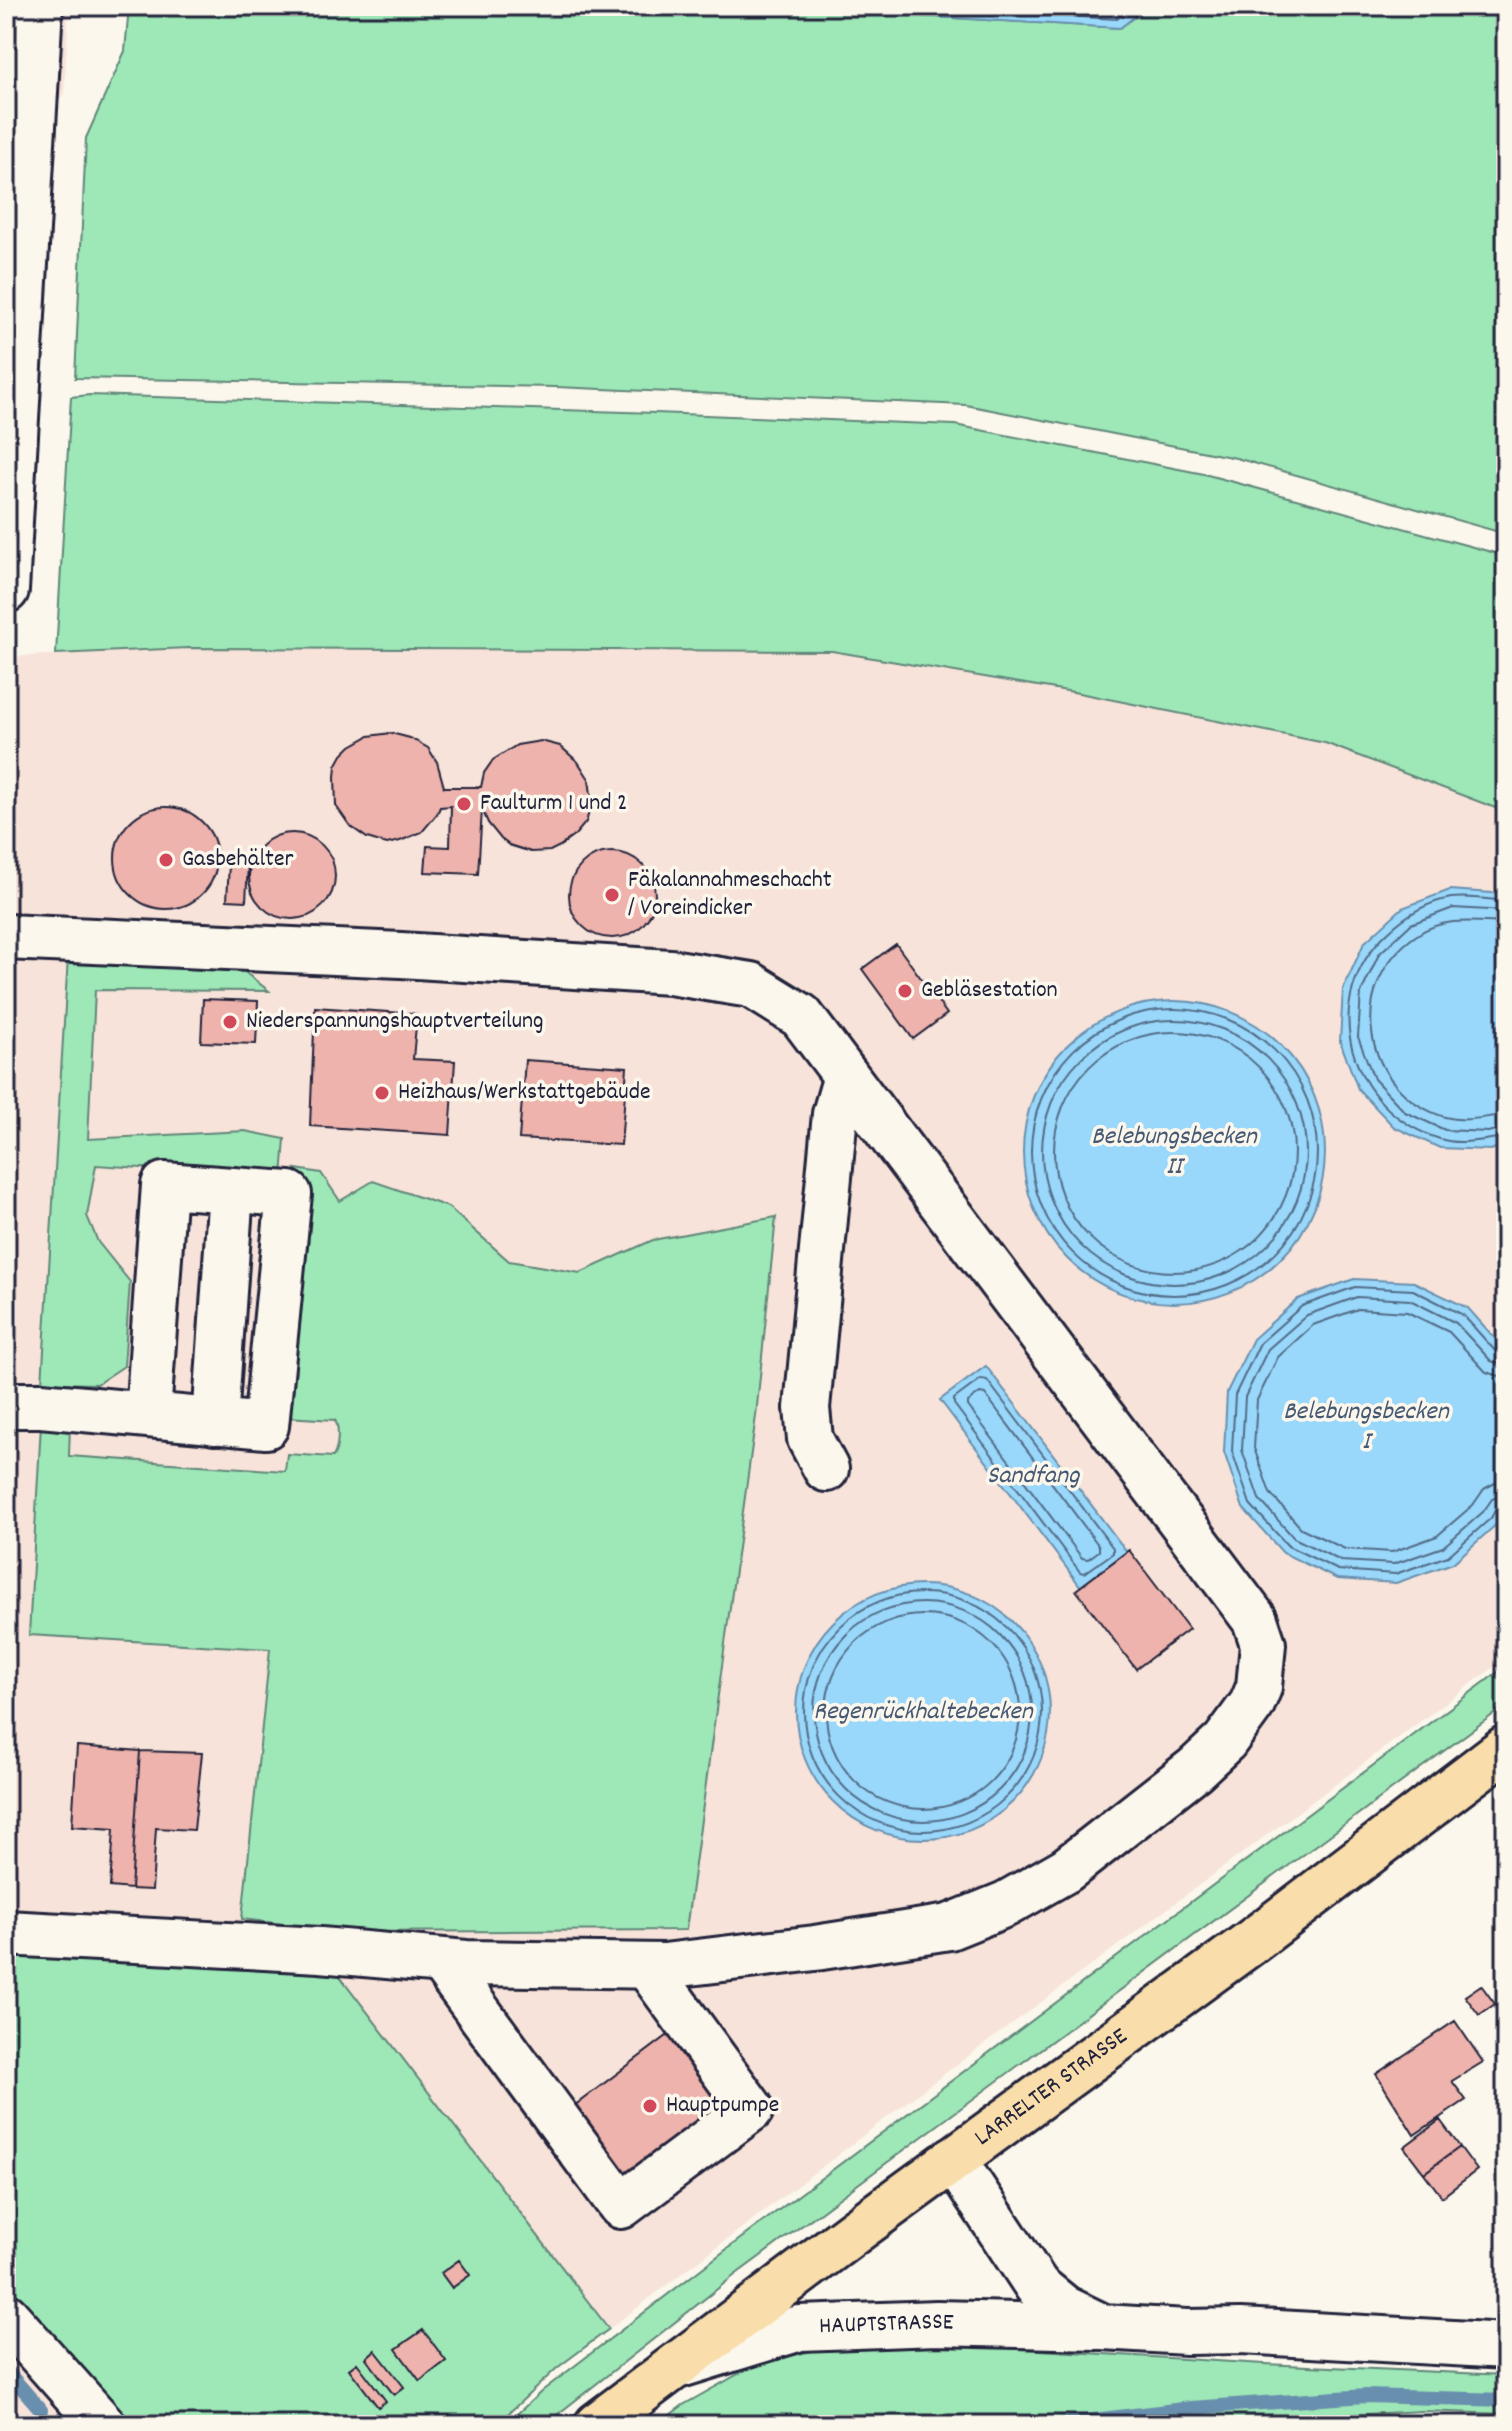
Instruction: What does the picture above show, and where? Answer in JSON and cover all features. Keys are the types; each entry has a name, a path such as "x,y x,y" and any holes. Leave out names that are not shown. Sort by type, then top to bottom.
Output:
{"main road":[{"name":"LARRELTER STRASSE","path":"597,2425 953,2159 1250,1943 1506,1748"}],"street":[{"path":"6,590 40,6"},
{"path":"6,937 401,955 670,972 751,985 801,1016 1255,1620 1263,1644 1259,1687 1252,1704 1225,1741 1195,1769 1066,1870 1006,1904 949,1927 815,1948 664,1966 441,1961 320,1950 6,1933"},
{"path":"826,1469 810,1439 807,1408 835,1114 846,1076"},
{"path":"6,1405 41,1405 215,1422 266,1426 289,1194 164,1185 148,1415"},
{"path":"215,1422 231,1190"},
{"path":"441,1961 621,2206 751,2109 647,1966"},
{"name":"HAUPTSTRASSE","path":"953,2159 1037,2286 1064,2308 1103,2327"},
{"path":"6,2316 103,2425"},
{"name":"HAUPTSTRASSE","path":"674,2366 800,2328 937,2323 1187,2332 1241,2331 1506,2346"}],"shaded area":[{"path":"6,6 69,6 64,93 50,115 6,112"},
{"path":"188,648 832,651 1079,693 1325,743 1506,812 1506,1658 940,2077 609,2329 320,1950 6,1933 6,657"},
{"path":"6,2348 75,2425 6,2425"}],"green space":[{"path":"129,6 752,6 1120,28 1148,6 1506,6 1506,534 1236,458 966,405 556,387 75,378 86,138 125,51"},
{"path":"90,395 955,425 1204,474 1495,553 1506,558 1506,812 1325,743 1079,693 832,651 188,648 56,654 71,397"},
{"path":"68,957 237,966 269,991 95,990 88,1139 245,1131 285,1139 282,1177 96,1165 87,1216 98,1242 130,1282 124,1366 97,1384 42,1383"},
{"path":"296,1169 321,1173 340,1201 373,1181 448,1207 509,1261 580,1273 653,1240 776,1217 756,1416 686,1930 346,1932 242,1919 270,1649 29,1635 41,1424 70,1425 69,1456 285,1471 287,1454 333,1457 338,1439 335,1420 286,1417 305,1183"},
{"path":"1506,1666 1506,1705 735,2275 544,2425 505,2425 542,2391 740,2239"},
{"path":"6,1933 320,1950 609,2329 557,2368 496,2425 103,2425 6,2316"},
{"path":"848,2343 959,2345 1506,2375 1506,2414 1421,2411 1171,2425 657,2425 683,2405 758,2363"}],"water":[{"path":"752,6 1148,6 1120,28"},
{"path":"1450,890 1506,894 1506,1144 1491,1150 1440,1148 1394,1127 1358,1089 1340,1041 1343,989 1364,943 1402,908"},
{"name":"Belebungsbecken II","path":"1174,1001 1203,1004 1245,1019 1270,1036 1290,1056 1313,1094 1322,1123 1325,1152 1322,1181 1307,1223 1290,1248 1270,1268 1232,1291 1203,1300 1174,1303 1145,1300 1103,1285 1078,1268 1058,1248 1035,1210 1026,1181 1023,1152 1026,1123 1041,1081 1058,1056 1078,1036 1116,1013 1145,1004"},
{"name":"Belebungsbecken I","path":"1354,1279 1414,1282 1468,1308 1506,1351 1506,1506 1498,1523 1453,1563 1396,1583 1337,1579 1283,1553 1243,1508 1224,1452 1227,1392 1253,1339 1298,1299"},
{"name":"Sandfang","path":"986,1366 1127,1552 1081,1587 940,1400"},
{"name":"Regenrückhaltebecken","path":"923,1585 971,1595 1013,1622 1040,1664 1050,1712 1040,1760 1013,1802 971,1829 923,1839 875,1829 833,1802 806,1760 796,1712 806,1664 833,1622 875,1595"}],"building":[{"name":"Faulturm 1 und 2","path":"391,733 410,738 428,748 437,762 444,787 481,787 484,773 493,760 517,745 541,741 560,746 578,762 589,779 592,802 586,822 560,846 550,851 531,852 501,839 488,823 482,809 478,874 425,872 427,846 450,847 451,806 440,807 422,832 387,844 367,838 350,826 336,806 336,766 342,755 369,736"},
{"name":"Gasbehälter","path":"166,807 185,811 202,822 213,839 217,858 213,877 202,894 185,905 166,909 147,905 130,894 119,877 115,858 119,839 130,822 147,811"},
{"path":"284,833 300,833 323,845 332,859 335,876 332,893 323,907 300,919 284,919 268,912 256,900 249,884 249,868 256,852 268,840"},
{"name":"Fäkalannahmeschacht / Voreindicker","path":"612,852 636,859 648,871 655,895 648,919 636,931 612,938 588,931 576,919 569,895 576,871 588,859"},
{"path":"229,864 248,865 246,901 227,900"},
{"name":"Gebläsestation","path":"896,944 947,1014 913,1039 862,969"},
{"name":"Niederspannungshauptverteilung","path":"203,999 258,1001 256,1044 201,1042"},
{"name":"Heizhaus/Werkstattgebäude","path":"315,1007 417,1014 413,1059 455,1061 450,1135 310,1126"},
{"path":"525,1060 627,1067 621,1145 519,1139"},
{"path":"1129,1550 1189,1629 1136,1669 1076,1590"},
{"path":"77,1746 140,1751 131,1889 110,1887 114,1829 72,1826"},
{"path":"140,1751 202,1753 194,1830 156,1828 152,1890 131,1889"},
{"path":"1481,1985 1495,2004 1479,2015 1465,1996"},
{"path":"1455,2021 1483,2062 1452,2081 1466,2100 1414,2135 1376,2074"},
{"name":"Hauptpumpe","path":"671,2033 727,2106 629,2180 574,2106"},
{"path":"1440,2120 1460,2147 1424,2173 1404,2147"},
{"path":"1460,2147 1477,2170 1442,2197 1424,2173"},
{"path":"459,2260 470,2275 452,2288 441,2273"},
{"path":"423,2330 446,2361 420,2381 396,2349"},
{"path":"375,2350 404,2387 394,2395 366,2358"},
{"path":"357,2363 386,2401 378,2407 349,2369"}],"waterway":[{"path":"6,2370 41,2410"},
{"path":"1053,2425 1191,2408 1366,2396 1506,2400"}],"place":[{"name":"Faulturm 1 und 2","path":"464,804"},
{"name":"Gasbehälter","path":"166,860"},
{"name":"Fäkalannahmeschacht / Voreindicker","path":"612,895"},
{"name":"Gebläsestation","path":"905,991"},
{"name":"Niederspannungshauptverteilung","path":"230,1022"},
{"name":"Heizhaus/Werkstattgebäude","path":"382,1093"},
{"name":"Hauptpumpe","path":"650,2106"}]}
